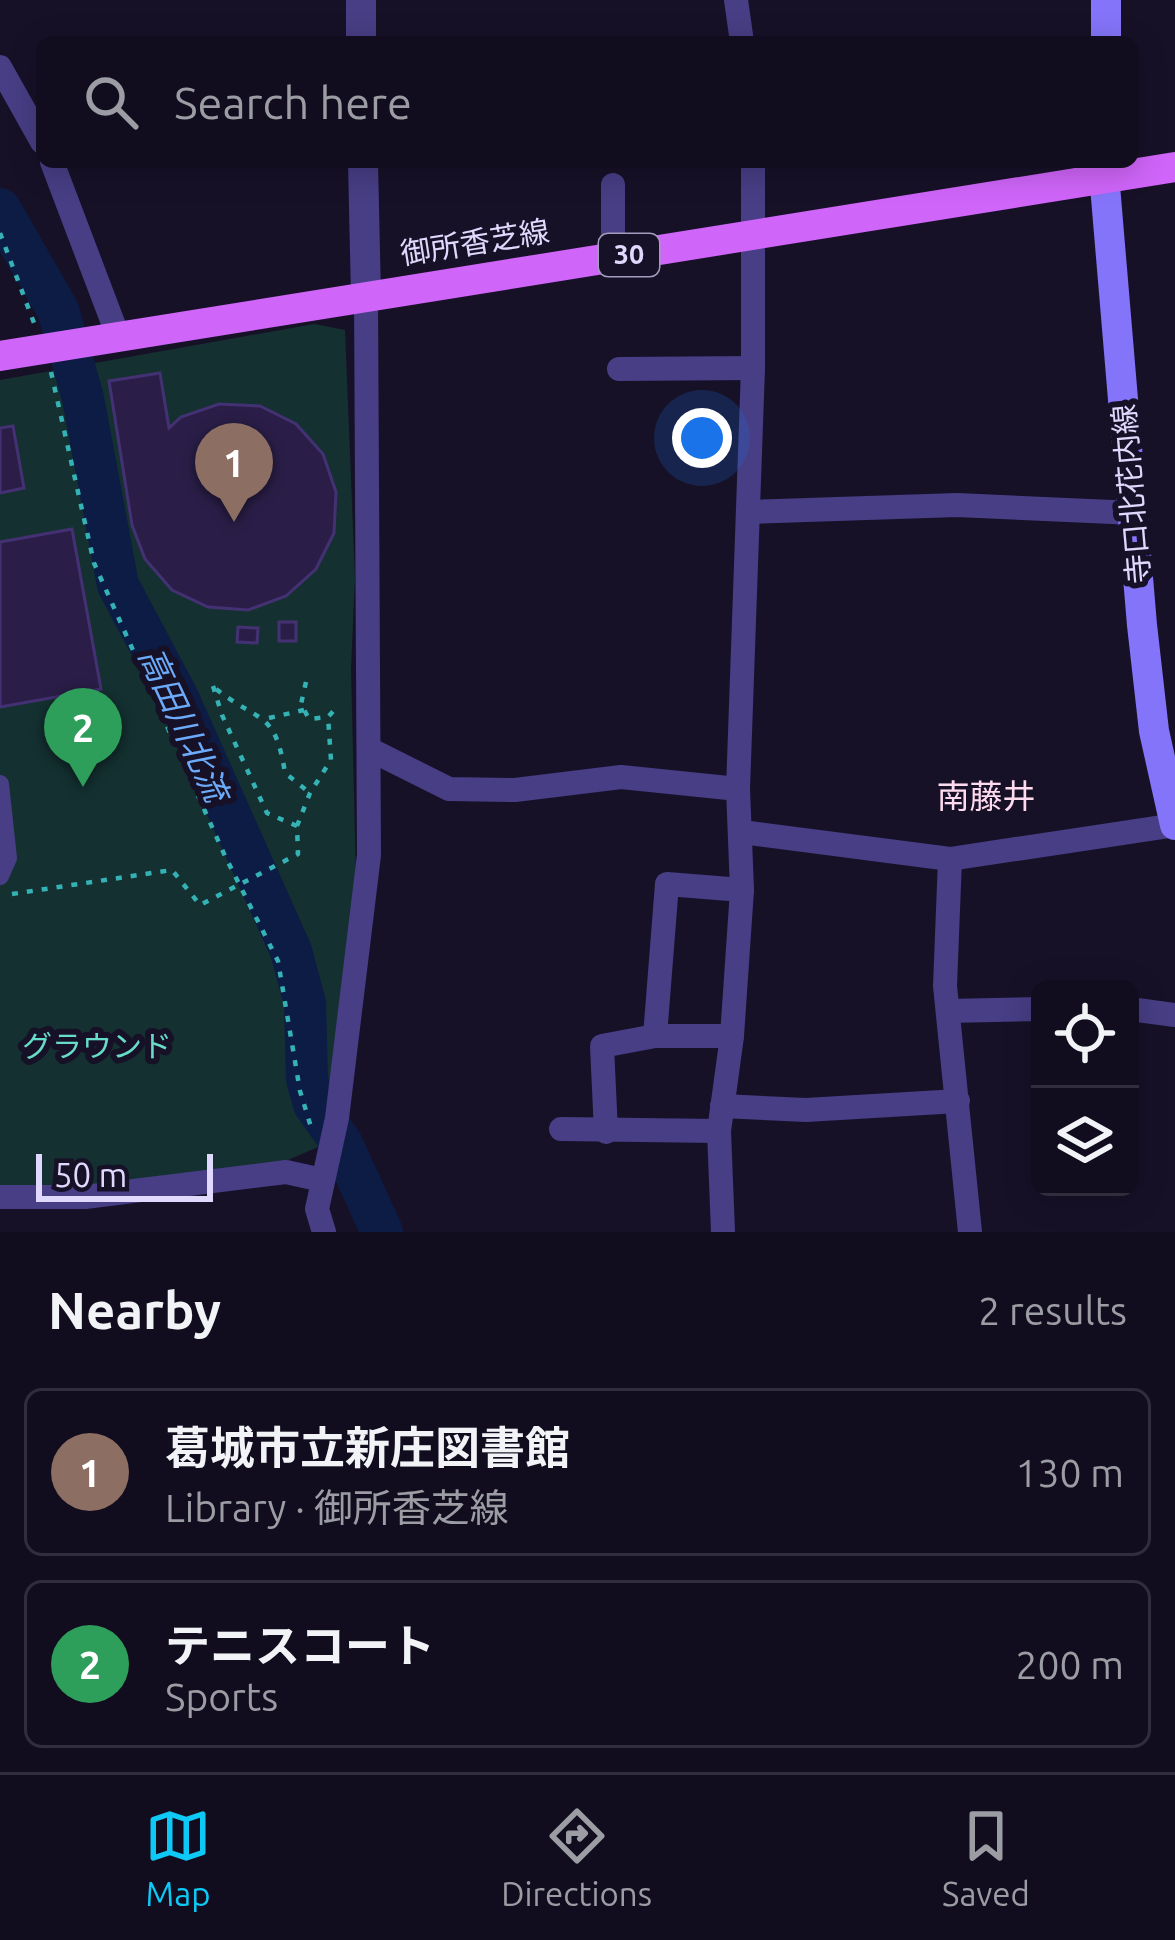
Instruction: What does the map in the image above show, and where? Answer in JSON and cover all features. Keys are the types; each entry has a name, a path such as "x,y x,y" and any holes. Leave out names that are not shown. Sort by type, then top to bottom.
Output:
{"main road":[{"path":"1106,0 1106,36"},
{"name":"御所香芝線","path":"0,356 752,235 1103,170 1175,166"},
{"name":"寺口北花内線","path":"1103,170 1154,731 1175,825"}],"street":[{"path":"361,0 361,36"},
{"path":"736,0 741,36"},
{"path":"0,67 36,131"},
{"path":"54,168 118,337"},
{"path":"324,1232 317,1209 337,1118 369,855 363,168"},
{"path":"723,1232 720,1119 732,1036 742,890 738,789 753,368 753,168"},
{"path":"613,185 614,257"},
{"path":"619,369 753,368"},
{"path":"748,512 957,505 1135,513"},
{"path":"371,749 449,789 515,790 621,777 738,789"},
{"path":"0,784 8,857 0,876"},
{"path":"741,832 950,859 1175,825"},
{"path":"950,859 945,986 970,1232"},
{"path":"655,1036 667,884 742,890"},
{"path":"948,1011 1031,1009"},
{"path":"1139,1010 1175,1015"},
{"path":"606,1132 602,1046 655,1036 732,1036"},
{"path":"561,1129 606,1132 806,1110 958,1101"},
{"path":"0,1197 85,1197 286,1172 322,1180"}],"path":[{"path":"0,233 45,349 94,562 225,856 278,961 307,1122 329,1150"},
{"path":"306,682 301,704 309,719 328,717 337,707"},
{"path":"297,826 267,813 221,715 213,686 243,710 266,719 304,710"},
{"path":"0,895 172,870 200,905 270,871 298,854 297,826 331,760 328,717"},
{"path":"266,719 280,740 285,773 310,793"}],"green space":[{"name":"グラウンド","path":"314,324 345,330 355,578 351,669 356,875 329,1150 318,1147 281,1163 77,1187 0,1185 0,380"}],"building":[{"path":"160,373 169,428 181,417 219,404 260,406 296,424 323,454 336,492 334,533 316,569 286,596 248,610 208,607 172,590 145,559 132,525 109,381"},
{"path":"13,426 24,488 0,493 0,428"},
{"path":"72,529 101,689 0,707 0,542"},
{"path":"279,622 296,622 296,641 279,641"},
{"path":"238,627 258,628 257,643 237,642"}],"waterway":[{"name":"高田川北流","path":"0,209 58,310 83,398 118,585 178,698 291,951 305,1003 307,1079 314,1104 342,1144 382,1232"}],"place":[{"name":"葛城市立新庄図書館","path":"234,522"},
{"name":"テニスコート","path":"83,787"}],"district":[{"name":"南藤井","path":"986,796"}]}
